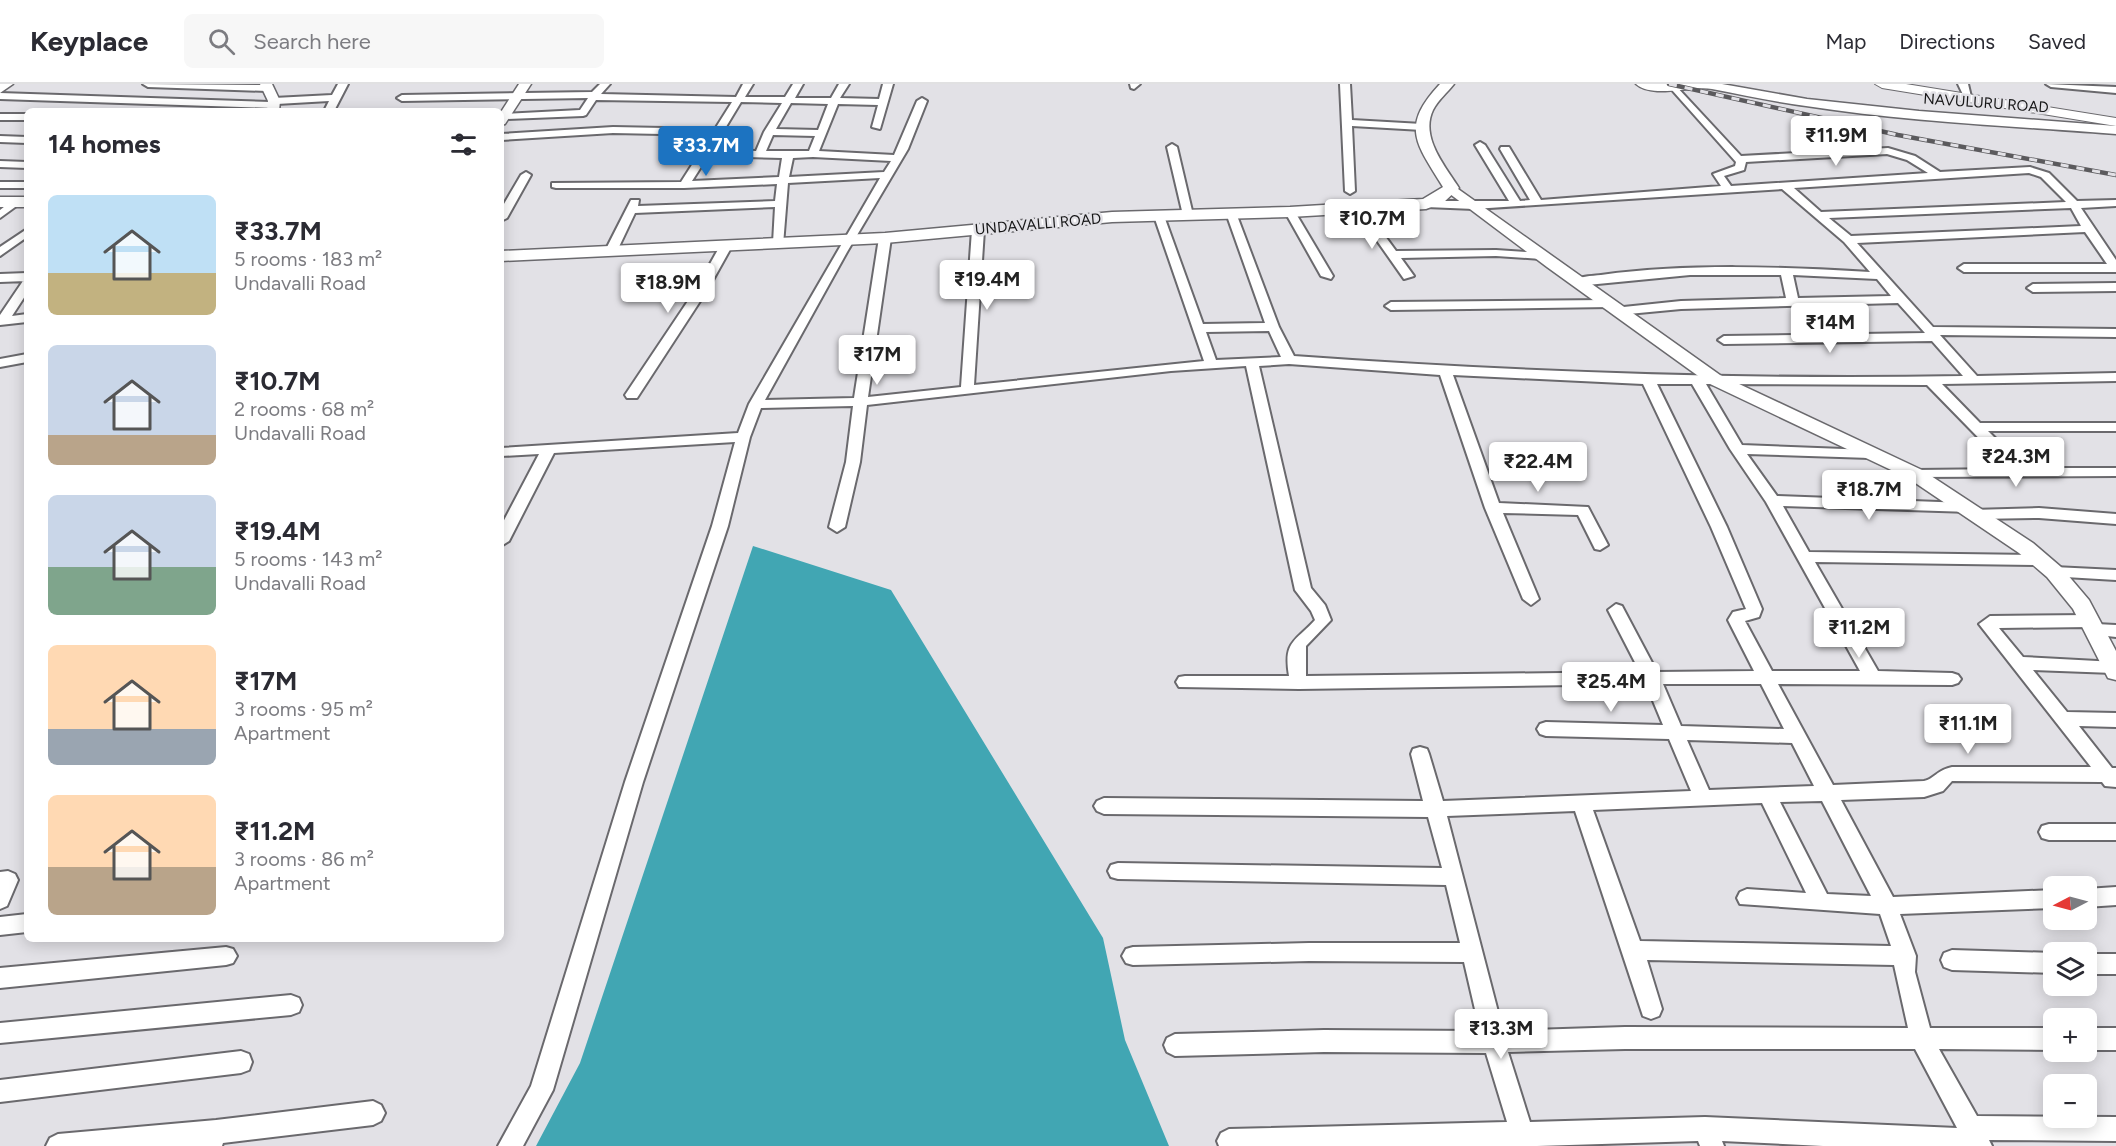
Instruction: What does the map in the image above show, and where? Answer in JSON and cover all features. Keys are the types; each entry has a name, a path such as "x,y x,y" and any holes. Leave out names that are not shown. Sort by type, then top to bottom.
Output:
{"main road":[{"path":"1447,84 1426,110 1422,127 1425,140 1451,188"},
{"path":"1882,84 2116,122"},
{"name":"UNDAVALLI ROAD","path":"504,256 885,238 1052,222 1426,204 1438,199 1451,188"},
{"path":"0,202 22,202"}],"street":[{"path":"0,89 7,84"},
{"path":"148,84 266,86 273,106"},
{"path":"144,107 159,84"},
{"path":"331,108 343,84"},
{"path":"504,115 525,84"},
{"path":"504,116 581,114 586,112 594,96 605,84"},
{"path":"692,99 701,84"},
{"path":"684,185 748,84"},
{"path":"760,154 769,132 798,84"},
{"path":"813,154 834,101 844,84"},
{"path":"877,127 888,84"},
{"path":"1345,84 1350,191"},
{"name":"NAVULURU ROAD","path":"1642,84 1675,88 1703,84 1821,104 1919,115 2116,130"},
{"path":"1962,84 1969,99"},
{"path":"2051,84 2116,90"},
{"path":"1675,88 1738,159 1740,168 1718,174 1728,189"},
{"path":"0,96 144,107 273,106 336,99"},
{"path":"402,98 594,96 882,102"},
{"path":"510,1146 541,1090 634,782 720,525 743,437 756,404 849,240 884,185 922,101"},
{"path":"0,117 24,117"},
{"path":"1347,123 1422,127"},
{"path":"504,137 613,130 718,132"},
{"path":"769,132 822,133"},
{"path":"0,138 24,140"},
{"path":"1480,145 1516,203"},
{"path":"1172,147 1188,215"},
{"path":"1505,149 1537,202"},
{"path":"1738,159 1888,151 1911,158 1936,174"},
{"path":"705,153 898,158"},
{"path":"779,243 782,180 788,155"},
{"path":"0,164 24,165"},
{"path":"1426,204 1474,206 1936,174 2003,170 2036,171 2045,175 2074,204 2088,229 2116,268"},
{"path":"504,213 526,175"},
{"path":"556,185 684,185 887,175"},
{"path":"0,185 24,185"},
{"path":"611,251 644,185"},
{"path":"1784,185 1848,240 1973,379"},
{"path":"1451,188 1705,379 1915,474 2040,560 2054,572 2082,605 2114,669"},
{"path":"0,215 22,202"},
{"path":"1818,215 2116,203"},
{"path":"631,210 781,204"},
{"path":"1359,208 1408,276"},
{"path":"1290,212 1327,276"},
{"path":"1231,213 1273,327 1289,360"},
{"path":"1159,216 1211,364"},
{"path":"1848,240 2088,229"},
{"path":"967,390 978,230"},
{"path":"0,253 24,234"},
{"path":"837,527 853,462 859,402 885,238"},
{"path":"632,395 702,289 726,246"},
{"path":"1394,255 1496,253 1542,256"},
{"path":"1964,268 2046,266 2116,268"},
{"path":"1577,282 1641,274 1786,271 1879,276"},
{"path":"1786,271 1793,292 1792,302"},
{"path":"0,278 24,277"},
{"path":"2033,288 2116,287"},
{"path":"1,321 24,288"},
{"path":"1391,306 1612,308 1900,299"},
{"path":"1,321 24,318"},
{"path":"1199,328 1273,327"},
{"path":"1724,340 1932,334 2116,333"},
{"path":"0,363 24,359"},
{"path":"756,404 859,402 1211,364 1289,360 1445,371 1648,380 1930,380 2116,377"},
{"path":"1252,362 1303,590 1319,609 1323,620 1318,628 1300,639 1295,649 1299,683"},
{"path":"1445,371 1493,508 1531,599"},
{"path":"1705,379 1737,449 1773,501 1872,677"},
{"path":"1648,380 1719,527 1754,609 1753,612 1740,616 1736,620 1887,906 1905,956 1904,972 1922,1040 1976,1138"},
{"path":"1930,380 2020,472"},
{"path":"1978,427 2116,427"},
{"path":"504,452 743,437"},
{"path":"1737,449 1870,454"},
{"path":"504,535 548,450"},
{"path":"1915,474 2116,472"},
{"path":"1773,501 2039,513 2116,519"},
{"path":"1493,508 1583,510 1600,545"},
{"path":"1803,557 2040,560"},
{"path":"2054,572 2116,575"},
{"path":"1616,610 1651,676 1703,798"},
{"path":"2113,778 2017,663 1988,622 2092,626 2116,631"},
{"path":"2017,663 2114,669"},
{"path":"1185,682 1299,683 1765,675 1952,678"},
{"path":"2064,719 2116,720"},
{"path":"1546,729 1796,736"},
{"path":"1419,754 1454,877 1494,1042 1525,1141"},
{"path":"1104,806 1436,809 1825,791 1924,789 1936,786 1944,776 1952,774 2113,778"},
{"path":"1767,795 1821,902"},
{"path":"1581,802 1633,950 1651,1009"},
{"path":"2049,832 2116,832"},
{"path":"1118,871 1454,877"},
{"path":"0,881 8,880 0,900"},
{"path":"2097,897 2116,896"},
{"path":"1747,898 1887,906 2043,899"},
{"path":"0,926 24,923"},
{"path":"1633,950 1905,956"},
{"path":"1133,956 1309,952 1473,953"},
{"path":"0,978 226,956"},
{"path":"1952,960 2043,963"},
{"path":"2097,964 2116,964"},
{"path":"0,1033 291,1005"},
{"path":"1175,1045 1324,1041 1494,1042 1625,1038 2043,1039"},
{"path":"2097,1039 2116,1039"},
{"path":"0,1091 242,1062"},
{"path":"58,1146 213,1139 373,1113"},
{"path":"1229,1141 1525,1141 1708,1137 1976,1138 2116,1130"}],"water":[{"path":"753,546 891,590 1103,938 1125,1040 1169,1146 536,1146 580,1063"}],"railway":[{"path":"1669,84 1898,135 2116,175"}]}
